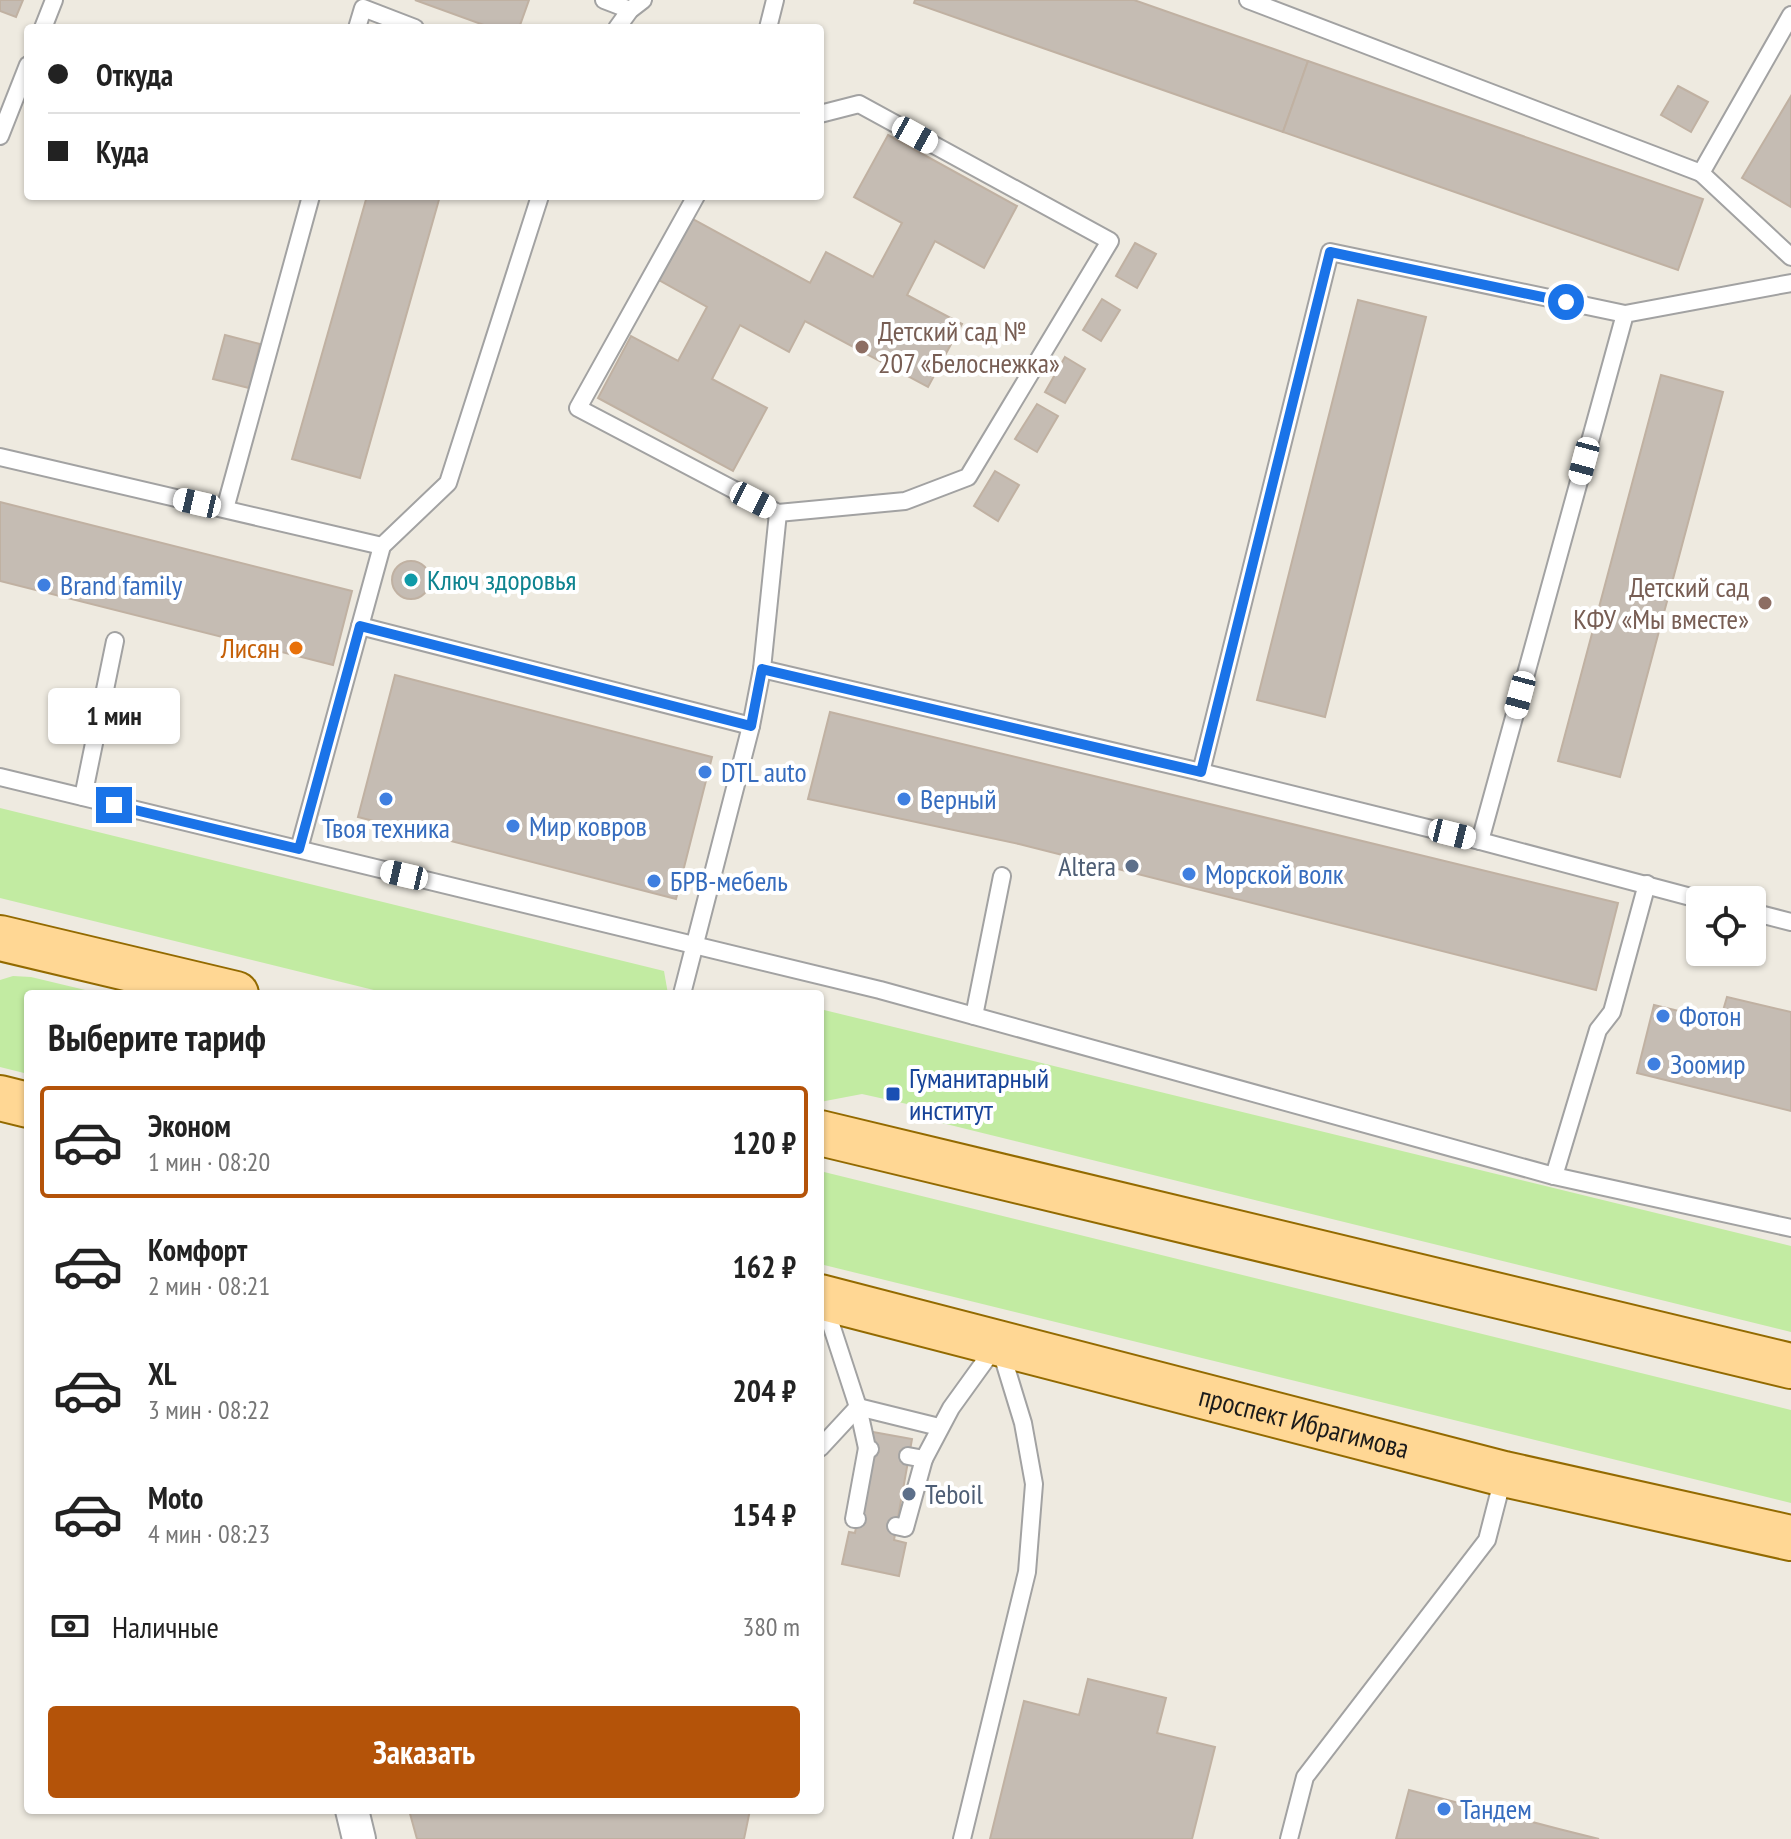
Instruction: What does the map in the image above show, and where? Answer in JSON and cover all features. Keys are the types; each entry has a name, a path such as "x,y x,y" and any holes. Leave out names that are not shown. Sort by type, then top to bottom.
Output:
{"main road":[{"path":"0,938 219,990"},
{"path":"0,1098 24,1104"},
{"path":"824,1134 1791,1366"},
{"name":"проспект Ибрагимова","path":"824,1298 1504,1474 1791,1538"}],"street":[{"path":"353,1814 359,1839"}],"lane":[{"path":"45,24 54,0"},
{"path":"604,0 636,5"},
{"path":"769,24 775,0"},
{"path":"1248,0 1701,173 1791,257"},
{"path":"620,24 636,5"},
{"path":"358,24 363,8 405,24"},
{"path":"1701,173 1791,15"},
{"path":"0,136 24,75"},
{"path":"694,200 578,408 778,513 905,501 968,477 1110,241 859,104 824,113"},
{"path":"225,509 310,200"},
{"path":"299,849 382,546 448,483 539,200"},
{"path":"1201,772 1330,252 1625,314 1791,283"},
{"path":"1480,841 1625,314"},
{"path":"0,457 382,546"},
{"path":"683,990 751,726 762,669 778,513"},
{"path":"360,626 751,726"},
{"path":"83,797 115,641"},
{"path":"762,669 1201,772 1686,895"},
{"path":"0,777 695,944 974,1016 1554,1176 1791,1228"},
{"path":"974,1016 1002,876"},
{"path":"1554,1176 1598,1030 1612,1012 1647,884"},
{"path":"1766,916 1791,922"},
{"path":"824,1306 858,1407 868,1448 854,1519 857,1519"},
{"path":"896,1526 905,1528 908,1491 916,1457 999,1342"},
{"path":"962,1839 1027,1572 1034,1484 1023,1423 999,1342"},
{"path":"858,1407 939,1427"},
{"path":"824,1444 858,1407"},
{"path":"1289,1839 1305,1777 1487,1540 1504,1474"}],"green space":[{"path":"0,808 664,971 667,990 374,990 0,898"},
{"path":"13,976 31,977 85,990 24,990 24,1073 0,1067 0,980"},
{"path":"824,1010 1791,1246 1791,1332 942,1123 925,1108 862,1094 824,1101"},
{"path":"824,1172 1791,1410 1791,1503 824,1265"}],"building":[{"path":"0,0 23,0 16,17 0,11"},
{"path":"415,0 529,0 520,24 481,24"},
{"path":"915,0 1134,0 1308,61 1283,132 914,3"},
{"path":"1308,61 1703,199 1678,270 1283,132"},
{"path":"1678,86 1708,102 1691,132 1661,115"},
{"path":"1791,96 1791,207 1742,178"},
{"path":"888,135 1017,206 984,268 935,241 907,295 962,324 928,387 805,321 789,352 740,325 712,379 767,408 733,471 598,398 631,336 678,361 707,307 659,280 693,219 810,283 826,252 873,277 902,223 854,197"},
{"path":"366,200 439,200 360,478 292,459"},
{"path":"1135,243 1156,254 1137,288 1116,276"},
{"path":"1102,299 1120,310 1101,341 1083,330"},
{"path":"1358,300 1426,317 1325,717 1257,700"},
{"path":"225,335 260,344 249,388 213,379"},
{"path":"1065,357 1085,369 1065,403 1045,392"},
{"path":"1661,375 1723,392 1620,777 1558,761"},
{"path":"1037,404 1058,416 1037,452 1015,439"},
{"path":"995,471 1019,485 998,521 974,506"},
{"path":"0,502 352,591 333,665 0,581"},
{"name":"Ключ здоровья","path":"411,561 424,567 430,580 424,593 411,599 398,593 392,580 398,567"},
{"path":"395,675 712,757 676,899 358,817"},
{"path":"830,712 1618,903 1596,990 1019,844 808,799"},
{"path":"1727,997 1791,1012 1791,1111 1637,1073 1654,1005 1720,1021"},
{"path":"873,1432 912,1439 894,1540 906,1543 899,1576 842,1564 849,1532 855,1533"},
{"path":"1088,1679 1166,1698 1157,1733 1215,1747 1192,1839 990,1839 1024,1701 1079,1715"},
{"name":"Тандем","path":"1409,1790 1559,1829 1599,1839 1396,1839"},
{"path":"410,1814 749,1814 744,1839 417,1839"}],"place":[{"name":"Детский сад № 207 «Белоснежка»","path":"862,347"},
{"name":"Ключ здоровья","path":"411,580"},
{"name":"Brand family","path":"44,585"},
{"name":"Детский сад КФУ «Мы вместе»","path":"1765,603"},
{"name":"Лисян","path":"296,648"},
{"name":"DTL auto","path":"705,772"},
{"name":"Твоя техника","path":"386,799"},
{"name":"Верный","path":"904,799"},
{"name":"Мир ковров","path":"513,826"},
{"name":"Altera","path":"1132,866"},
{"name":"Морской волк","path":"1189,874"},
{"name":"БРВ-мебель","path":"654,881"},
{"name":"Фотон","path":"1663,1016"},
{"name":"Зоомир","path":"1654,1064"},
{"name":"Гуманитарный институт","path":"893,1094"},
{"name":"Teboil","path":"909,1494"},
{"name":"Тандем","path":"1444,1809"}],"route":[{"path":"114,805 299,849 360,626 751,726 762,669 1201,772 1330,252 1566,302"}]}
